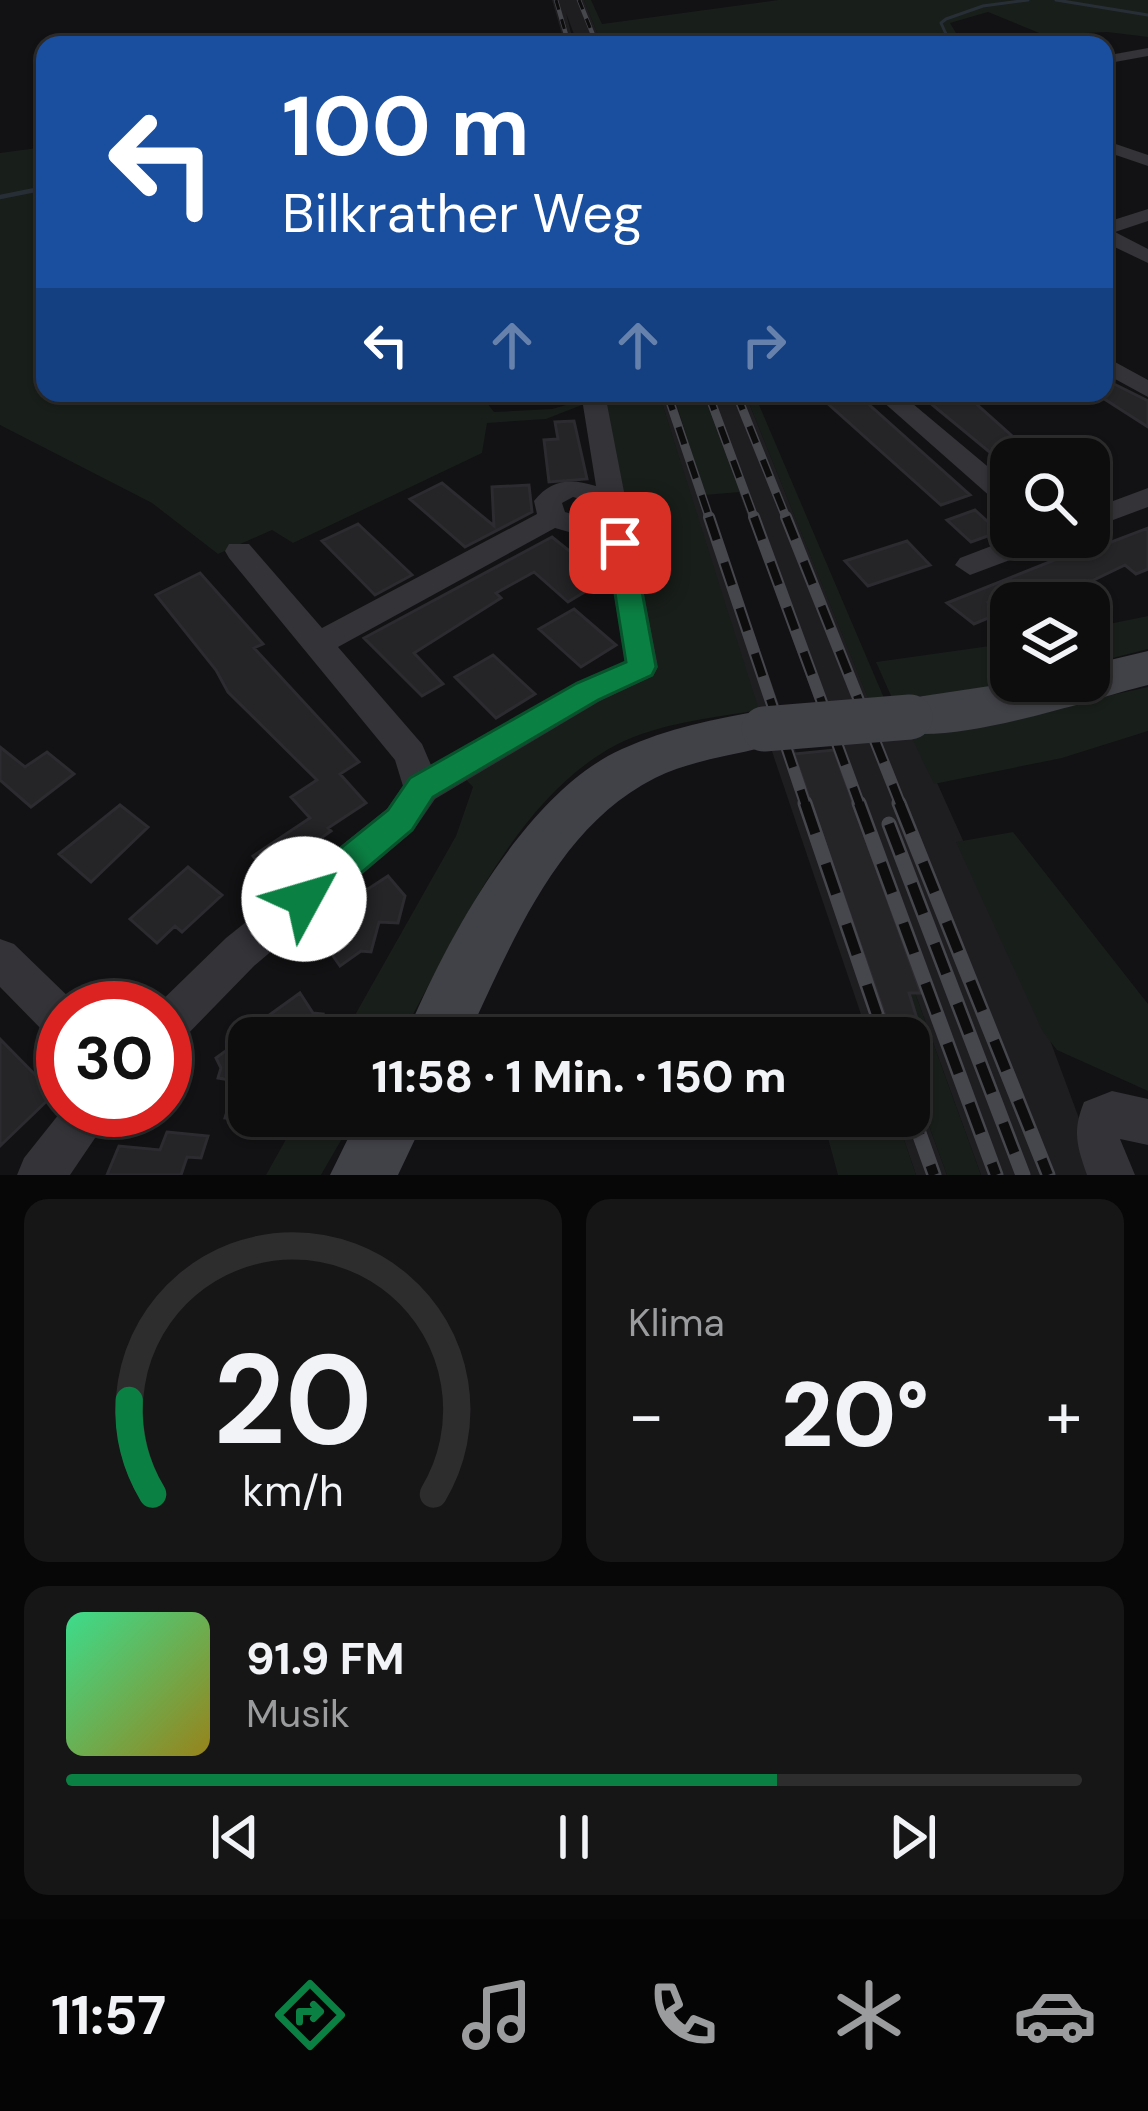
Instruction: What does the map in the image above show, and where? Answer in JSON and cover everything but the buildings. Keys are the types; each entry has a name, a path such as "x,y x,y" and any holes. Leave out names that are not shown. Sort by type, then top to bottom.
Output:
{"main road":[{"path":"446,1017 517,880 569,810 615,773 653,754 698,740 764,729 994,706 1148,668"},
{"path":"363,1175 383,1137"}],"street":[{"path":"1113,58 1148,52"},
{"path":"1113,148 1148,161"},
{"path":"1113,228 1148,215"},
{"path":"1113,236 1148,257"},
{"path":"1113,369 1148,390"},
{"path":"192,1000 240,952 400,820 422,788 587,692 641,667 609,506 594,402"},
{"path":"896,402 990,482"},
{"path":"1110,512 1148,497"},
{"path":"320,643 552,518 567,525 585,524 609,506"},
{"path":"239,551 410,754 422,788"},
{"path":"970,565 990,557"},
{"path":"0,958 36,995"},
{"path":"1111,1175 1096,1136 1100,1118 1112,1114 1148,1122"},
{"path":"41,1175 70,1137"}],"shaded area":[{"path":"552,0 584,0 598,36 575,36 566,13 572,36 562,36"},
{"path":"584,0 591,0 602,24 778,0 1148,0 1148,37 1107,32 1044,35 988,12 950,23 953,36 598,36"},
{"path":"36,148 36,188 0,196 0,153"},
{"path":"36,192 36,402 486,402 494,412 587,403 546,419 487,423 482,453 293,543 272,530 218,554 152,503 0,425 0,198"},
{"path":"598,402 662,402 759,710 650,731 616,745 579,769 546,800 490,875 411,1017 354,1017 456,836 473,787 455,768 646,669"},
{"path":"662,402 676,402 890,1017 862,1017 737,648"},
{"path":"676,402 706,402 740,492 705,495"},
{"path":"706,402 749,402 871,705 916,736 1037,1005 1100,1175 981,1175 930,1034 930,1017 924,1017 915,993 921,992"},
{"path":"749,402 758,402 887,705 871,706"},
{"path":"1148,616 1148,649 1110,659 1110,624"},
{"path":"990,646 990,686 892,698 876,662"},
{"path":"1148,687 1148,731 1062,758 934,784 907,728 966,727 1080,702 1110,702 1110,695"},
{"path":"1013,832 1148,1004 1148,1091 1057,1050 1043,1032 956,842"},
{"path":"915,993 924,1017 916,1017 909,994"},
{"path":"930,1034 981,1175 947,1175 930,1128"},
{"path":"930,1128 947,1175 916,1175 903,1137 930,1137"},
{"path":"287,1137 343,1137 321,1175 266,1175"},
{"path":"828,1137 903,1137 916,1175 838,1175"}],"waterway":[{"path":"942,36 946,34 941,23 946,19 983,6 1028,0"},
{"path":"1056,0 1148,15"},
{"path":"0,197 36,190"}],"railway":[{"path":"556,0 566,36"},
{"path":"579,0 593,36"},
{"path":"670,402 710,520"},
{"path":"711,402 755,520"},
{"path":"740,402 787,520"},
{"path":"709,517 806,806"},
{"path":"754,517 860,806"},
{"path":"786,517 901,806"},
{"path":"805,803 878,1017"},
{"path":"859,803 996,1175"},
{"path":"899,803 1048,1175"},
{"path":"889,824 1023,1175"},
{"path":"920,1137 934,1175"}],"route":[{"path":"304,899 400,820 422,788 462,761 641,667 620,543"}]}
